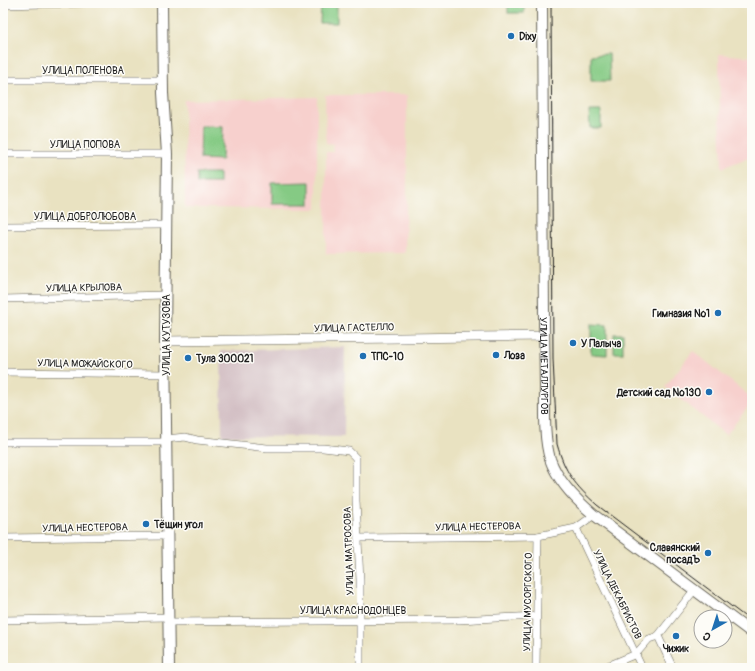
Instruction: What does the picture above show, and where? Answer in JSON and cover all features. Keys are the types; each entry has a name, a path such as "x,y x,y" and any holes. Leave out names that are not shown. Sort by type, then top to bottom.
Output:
{"main road":[{"name":"УЛИЦА КУТУЗОВА","path":"162,3 163,80 167,154 165,341 169,668"},
{"name":"УЛИЦА МЕТАЛЛУРГОВ","path":"542,3 545,415 550,458 555,471 566,488 594,515 752,633"}],"street":[{"path":"3,5 85,3"},
{"name":"УЛИЦА ПОЛЕНОВА","path":"3,80 163,80"},
{"name":"УЛИЦА ПОПОВА","path":"3,154 167,154"},
{"name":"УЛИЦА ДОБРОЛЮБОВА","path":"3,226 166,225"},
{"name":"УЛИЦА КРЫЛОВА","path":"3,299 166,295"},
{"name":"УЛИЦА ГАСТЕЛЛО","path":"165,341 544,336"},
{"name":"УЛИЦА МОЖАЙСКОГО","path":"3,372 166,374"},
{"name":"УЛИЦА МАТРОСОВА","path":"166,441 185,437 197,440 267,448 323,448 349,451 356,458 360,668"},
{"path":"3,442 166,441"},
{"name":"УЛИЦА НЕСТЕРОВА","path":"358,538 538,536 576,528 594,515"},
{"name":"УЛИЦА ДЕКАБРИСТОВ","path":"576,528 642,668"},
{"name":"УЛИЦА НЕСТЕРОВА","path":"3,538 167,536"},
{"name":"УЛИЦА МУСОРГСКОГО","path":"536,668 538,536"},
{"path":"603,668 636,654 649,639 658,636 695,589"},
{"name":"УЛИЦА КРАСНОДОНЦЕВ","path":"3,620 459,620 536,616"},
{"path":"658,636 673,668"}],"shaded area":[{"path":"719,54 752,57 752,156 722,168 720,119"},
{"path":"325,95 407,95 407,207 405,253 326,254 326,152 333,152 333,144 326,143"},
{"path":"317,97 317,209 185,208 184,100"},
{"path":"345,347 344,437 222,436 221,351"},
{"name":"Детский сад №130","path":"693,351 752,398 752,402 726,435 665,387"}],"green space":[{"path":"321,3 337,3 337,23 320,23"},
{"path":"508,3 524,3 524,13 508,13"},
{"path":"609,54 610,81 591,81 591,55"},
{"path":"589,111 601,111 601,128 590,128"},
{"path":"201,126 223,127 222,160 200,159"},
{"path":"197,173 219,173 219,183 197,183"},
{"path":"310,182 310,204 272,204 272,183"},
{"path":"591,324 607,325 607,355 591,354"},
{"path":"614,334 623,334 623,353 614,353"}],"tram line":[{"path":"551,3 553,359 557,444 560,454 567,471 577,485 597,505 752,622"}],"place":[{"name":"Dixy","path":"511,36"},
{"name":"Гимназия №1","path":"718,313"},
{"name":"У Палыча","path":"573,343"},
{"name":"Лоза","path":"496,355"},
{"name":"ТПС-10","path":"363,356"},
{"name":"Тула 300021","path":"188,358"},
{"name":"Детский сад №130","path":"709,392"},
{"name":"Тёщин угол","path":"146,524"},
{"name":"Славянский посадЪ","path":"708,553"},
{"name":"Чижик","path":"676,636"}]}
